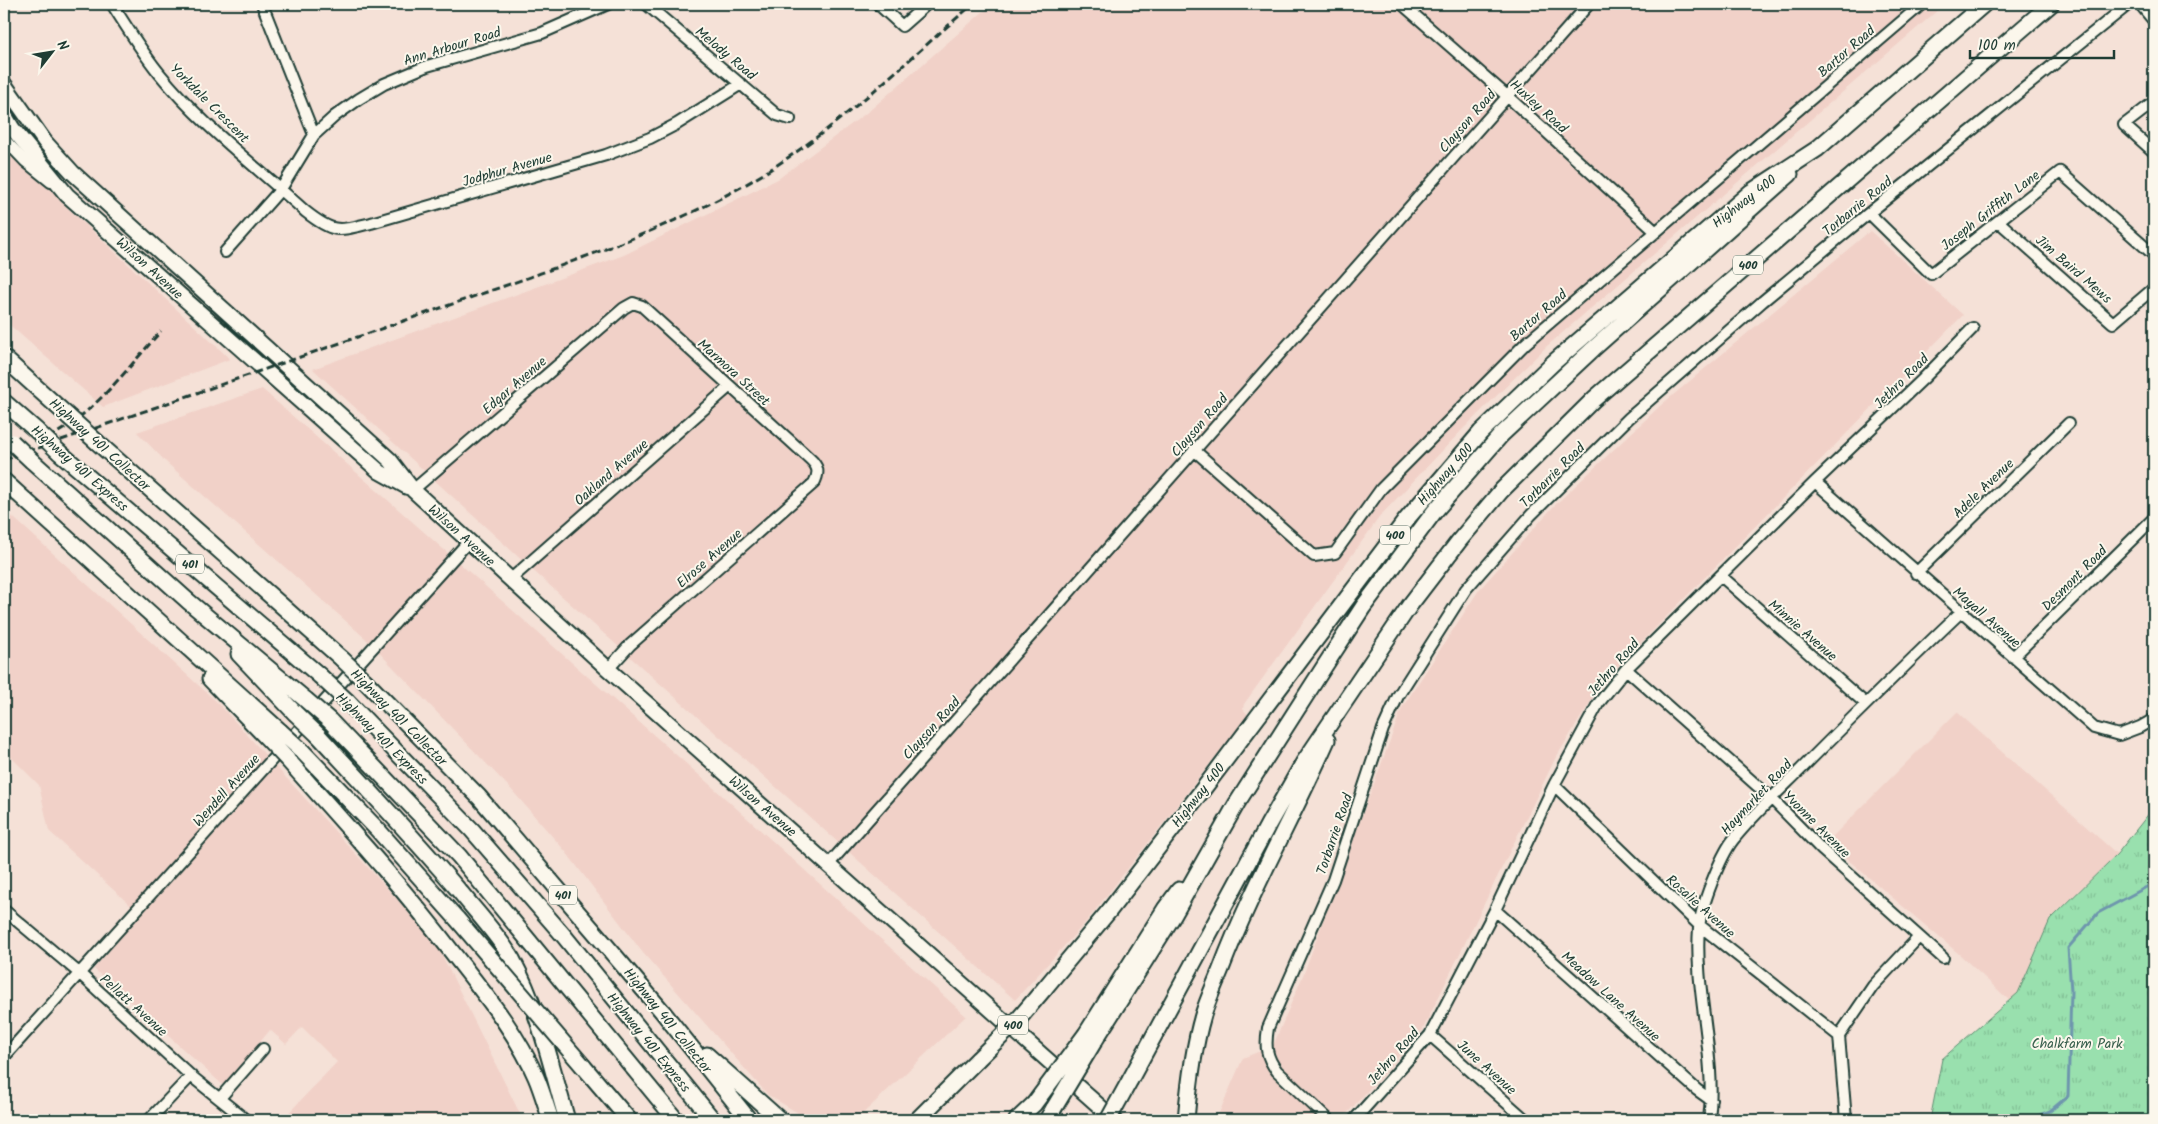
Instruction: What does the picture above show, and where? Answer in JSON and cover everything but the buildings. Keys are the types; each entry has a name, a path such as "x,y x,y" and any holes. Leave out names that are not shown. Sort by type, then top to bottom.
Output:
{"highway":[{"name":"Highway 400","path":"917,1120 1016,1022 1109,911 1406,520 1481,432 1553,363 1751,192 1817,149 1984,4"},
{"name":"400","path":"1108,1120 1268,824 1304,762 1410,605 1459,541 1502,491 1541,450 1601,392 2051,4"},
{"path":"1050,1114 1091,1037 1165,909 1212,844 1363,607 1434,512 1501,434 1593,348 1761,202 1817,149"},
{"name":"Highway 401 Collector","path":"4,358 365,681 479,797 662,1011 749,1120"},
{"name":"Highway 401 Express","path":"4,402 59,452 348,702 472,830 564,936 712,1120"},
{"name":"Highway 401 Express","path":"8,439 188,601 330,721 459,856 676,1120"},
{"path":"4,480 117,583 275,736 302,751 377,829 457,919 629,1120"},
{"path":"188,601 318,735 442,870 487,924 511,957 524,983 535,1012 567,1120"},
{"path":"1186,1120 1189,1082 1203,1014 1232,940 1302,796 1343,705"},
{"path":"275,736 287,759 431,924 495,1007 530,1064 551,1120"},
{"path":"662,1011 734,1081 780,1120"},
{"path":"1017,1120 1034,1104 1091,1037"}],"main road":[{"name":"Wilson Avenue","path":"4,84 45,142 73,173 390,460 413,490 608,669 1115,1120"},
{"path":"4,114 13,129 66,195"},
{"name":"Wilson Avenue","path":"66,195 380,472 413,490"}],"street":[{"name":"Yorkdale Crescent","path":"112,4 137,43 168,83 205,121 280,189"},
{"path":"262,4 314,135"},
{"name":"Ann Arbour Road","path":"224,252 280,189 314,135 359,98 400,77 452,58 542,33 608,4"},
{"name":"Melody Road","path":"646,4 777,115 790,119"},
{"path":"878,4 902,26 927,4"},
{"name":"Huxley Road","path":"1402,4 1507,96 1656,232"},
{"name":"Clayson Road","path":"829,864 1589,4"},
{"name":"Bartor Road","path":"1194,450 1314,556 1335,553 1375,495 1525,344 1922,4"},
{"name":"Torbarrie Road","path":"1329,1120 1277,1071 1270,1062 1266,1052 1267,1034 1333,880 1383,729 1398,696 1466,590 1531,514 1629,418 1763,301 1869,213 2129,4"},
{"path":"2140,4 2154,21"},
{"name":"Jodphur Avenue","path":"280,189 321,224 328,228 344,230 606,155 650,138 677,124 741,84"},
{"path":"2154,102 2124,125 2154,152"},
{"name":"Wilson Avenue","path":"4,138 25,161 66,195"},
{"name":"Joseph Griffith Lane","path":"1869,213 1931,274 2060,172 2154,255"},
{"name":"Jim Baird Mews","path":"1998,221 2113,323 2154,288"},
{"name":"Edgar Avenue","path":"413,490 633,302"},
{"name":"Marmora Street","path":"633,302 642,306 816,464"},
{"name":"Jethro Road","path":"1355,1120 1430,1036 1495,910 1554,785 1598,704 1626,669 1973,328"},
{"name":"Oakland Avenue","path":"511,579 729,387"},
{"name":"Adele Avenue","path":"1916,572 2069,423"},
{"name":"Elrose Avenue","path":"608,669 630,646 814,484 818,476 816,464"},
{"name":"Mayall Avenue","path":"1815,482 2094,728 2119,735 2154,719"},
{"name":"Desmont Road","path":"2013,657 2154,518"},
{"name":"Wendell Avenue","path":"4,1058 469,542"},
{"name":"Minnie Avenue","path":"1721,576 1866,704"},
{"name":"Haymarket Road","path":"1709,1120 1711,1069 1698,962 1699,926 1719,862 1733,840 1772,798 1961,612"},
{"name":"Yvonne Avenue","path":"1626,669 1772,798 1822,850 1918,938 1943,958"},
{"name":"Rosalie Avenue","path":"1554,785 1699,926 1840,1036"},
{"name":"Pellatt Avenue","path":"4,910 79,974 191,1076 246,1120"},
{"name":"Meadow Lane Avenue","path":"1495,910 1697,1090 1711,1100"},
{"path":"1846,1120 1840,1036 1873,986 1918,938"},
{"name":"June Avenue","path":"1430,1036 1526,1120"},
{"path":"220,1098 263,1049"},
{"path":"149,1120 191,1076"}],"shaded area":[{"path":"992,4 1945,4 1547,346 1463,429 1381,515 1244,704 1243,709 1248,715 1086,922 1015,1000 537,574 313,369 624,255 778,179 869,111"},
{"path":"4,127 61,202 230,359 103,407 4,320"},
{"path":"1870,231 1963,315 1604,680 1555,759 1422,1031 1341,1120 1216,1120 1243,1058 1273,1046 1304,973 1402,708 1479,590 1554,506 1661,405"},
{"path":"262,389 716,790 966,1016 856,1120 810,1120 768,1095 643,953 566,852 509,787 365,638 167,463 137,432"},
{"path":"4,509 218,703 435,941 523,1120 282,1120 337,1062 302,1027 286,1044 270,1030 224,1086 94,969 140,914 49,831 39,785 4,750"},
{"path":"1957,712 2117,854 2050,920 2018,993 2010,1001 1959,954 1827,842"}],"green space":[{"name":"Chalkfarm Park","path":"2154,807 2154,1120 1930,1120 1942,1059 2018,993 2050,920 2117,854"}],"waterway":[{"path":"2027,1120 2050,1111 2068,1096 2071,991 2068,948 2098,913 2154,883"}],"railway":[{"path":"4,460 530,277 616,245 701,208 755,179 813,140 868,96 973,4"},
{"path":"48,438 65,428 95,404 161,331"}]}
